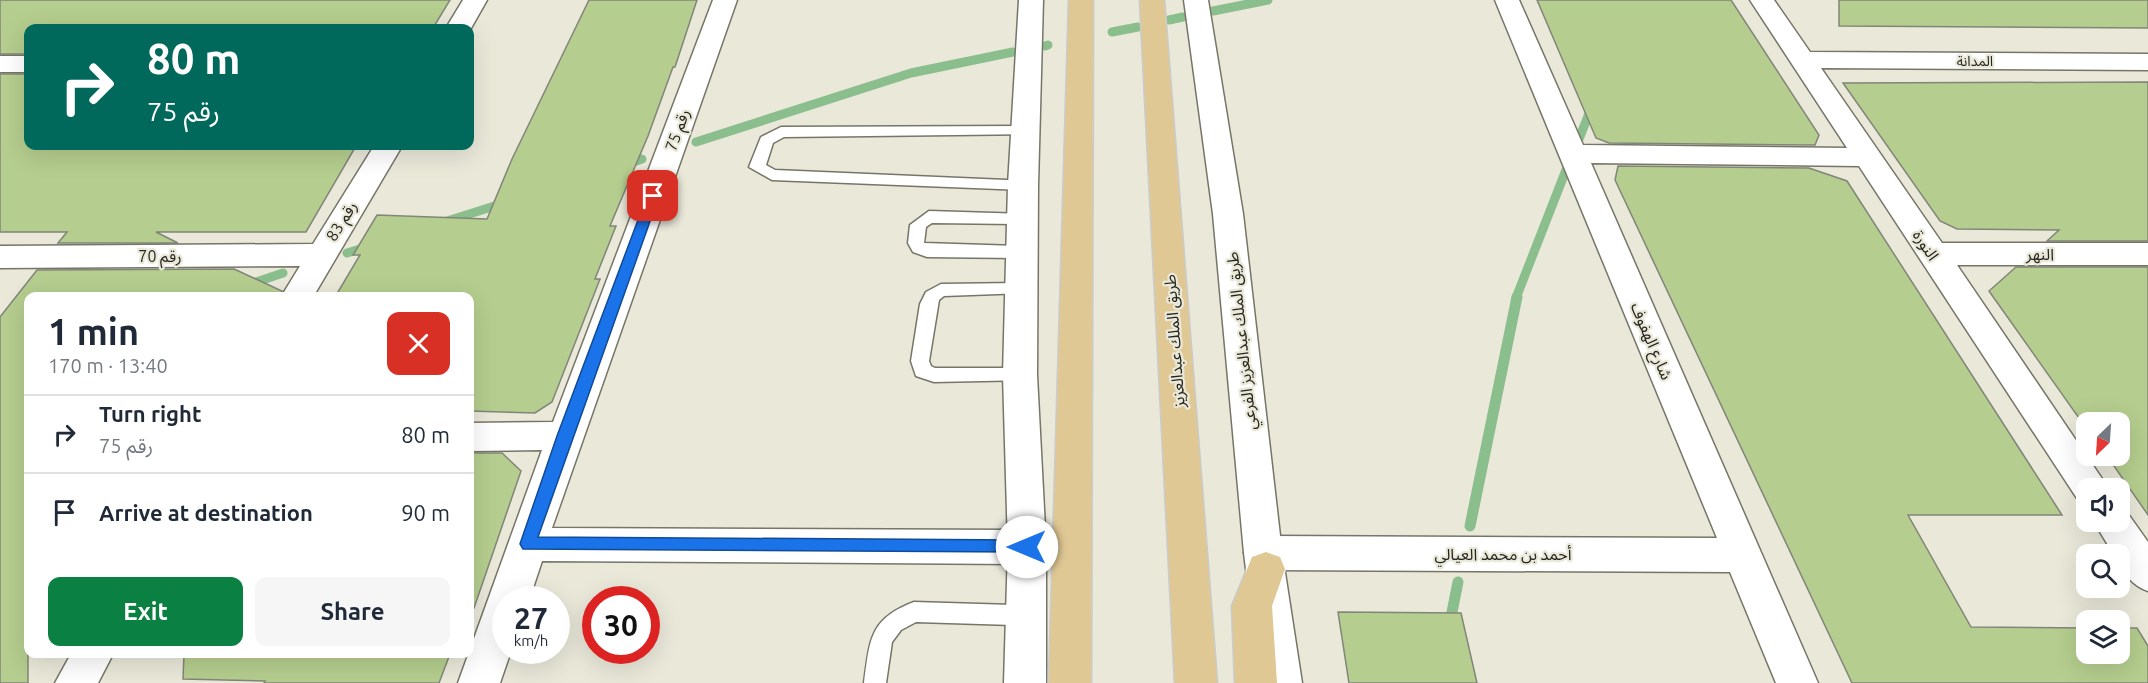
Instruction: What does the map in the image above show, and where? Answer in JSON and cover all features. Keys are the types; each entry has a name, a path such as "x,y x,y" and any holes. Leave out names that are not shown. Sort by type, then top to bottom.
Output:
{"main road":[{"path":"1070,683 1081,0"},
{"name":"طريق الملك عبدالعزيز","path":"1152,0 1196,683"},
{"path":"1256,683 1252,606 1264,561"}],"street":[{"path":"460,24 475,0"},
{"name":"رقم 75","path":"513,586 565,436 725,0"},
{"path":"1025,683 1027,547 1020,375 1023,185 1031,0"},
{"name":"طريق الملك عبدالعزيز الفرعي","path":"1196,0 1228,214 1264,561 1281,683"},
{"name":"شارع الهفوف","path":"1507,0 1797,683"},
{"name":"النورة","path":"1762,0 2084,478"},
{"name":"المدانة","path":"1803,60 2148,62"},
{"path":"0,64 24,64"},
{"name":"رقم 83","path":"300,292 386,150"},
{"path":"1573,154 1868,157"},
{"name":"النهر","path":"1932,254 2148,254"},
{"name":"رقم 70","path":"11,257 320,255"},
{"path":"0,283 11,257"},
{"path":"474,437 565,436"},
{"path":"2120,532 2148,574"},
{"path":"528,544 1027,547"},
{"path":"1010,683 1013,615 1027,547"},
{"name":"أحمد بن محمد العيالي","path":"1264,561 1743,555"},
{"path":"479,683 492,647"},
{"path":"76,683 91,658"}],"lane":[{"path":"1023,185 772,175 757,167 766,140 781,132 1025,131"},
{"path":"1022,252 927,251 919,248 916,243 918,225 929,217 1023,218"},
{"path":"1020,375 934,375 923,371 920,361 928,304 932,296 941,290 1021,289"},
{"path":"875,683 881,638 893,623 914,612 1013,615"}],"building":[{"path":"0,0 450,0 435,24 24,24 24,54 0,54"},
{"path":"589,0 697,0 675,67 673,67 648,136 610,226 616,226 595,279 600,279 552,402 535,413 474,411 474,292 338,292 360,255 353,255 377,215 487,219 512,159"},
{"path":"1537,0 1731,0 1819,135 1815,145 1609,143 1596,138"},
{"path":"1839,0 2148,0 2148,28 1839,26"},
{"path":"0,74 24,74 24,150 354,150 306,232 156,232 178,243 58,243 67,232 0,232"},
{"path":"2148,82 2148,241 2047,241 2059,230 1957,229 1940,221 1843,83"},
{"path":"1618,166 1809,168 1847,181 2062,515 1908,515 1971,627 2076,628 2076,664 2130,664 2130,628 2137,628 2148,646 2148,683 1852,683 1615,180"},
{"path":"2016,267 2148,267 2148,515 2130,489 2130,478 2122,478 2114,466 2130,466 2130,412 2076,412 2076,414 1989,291"},
{"path":"234,269 282,291 24,292 24,658 28,658 28,683 0,683 0,317 37,270"},
{"path":"474,453 502,453 521,471 474,608"},
{"path":"1338,612 1461,613 1477,683 1349,683"},
{"path":"184,658 448,658 439,683 264,683 265,681 183,679"}],"waterway":[{"path":"1213,11 1268,0"},
{"path":"1169,20 1183,17"},
{"path":"1112,32 1138,27"},
{"path":"696,142 911,73 1013,52"},
{"path":"1579,139 1592,106"},
{"path":"625,165 642,159"},
{"path":"1516,298 1566,170"},
{"path":"444,222 504,203"},
{"path":"347,253 370,246"},
{"path":"247,285 283,273"},
{"path":"1470,526 1517,297"},
{"path":"1449,627 1458,582"}],"route":[{"path":"653,196 528,544 1027,547"}]}
